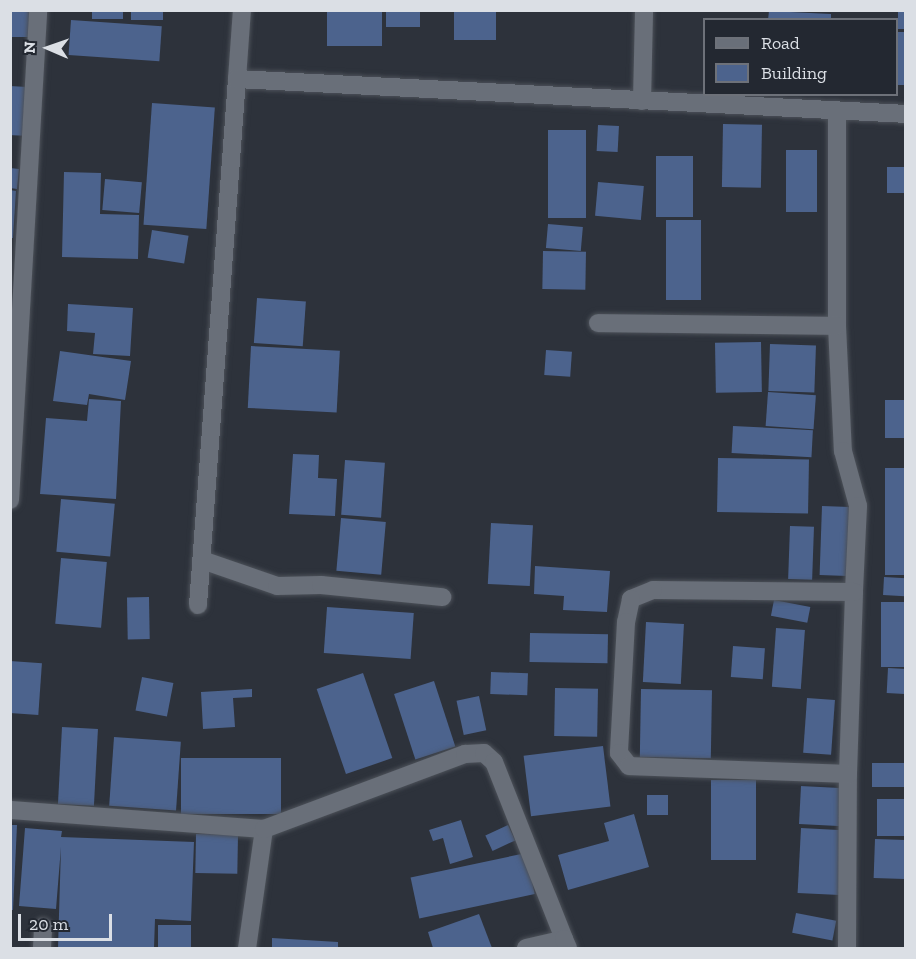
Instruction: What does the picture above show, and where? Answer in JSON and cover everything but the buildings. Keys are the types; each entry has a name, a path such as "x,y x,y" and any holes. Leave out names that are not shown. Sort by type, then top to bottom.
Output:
{"street":[{"path":"10,500 13,380 38,10"},
{"path":"198,605 242,10"},
{"path":"642,101 644,10"},
{"path":"237,79 906,114"},
{"path":"837,111 837,326 843,451 858,506 848,774 848,948"},
{"path":"598,323 837,326"},
{"path":"202,560 277,586 321,585 442,597"},
{"path":"848,774 629,766 619,753 626,622 631,599 653,590 854,592"},
{"path":"10,810 264,828 465,754 484,753 494,762 566,944 526,948"},
{"path":"247,948 264,828"},
{"path":"42,948 43,927"}]}
